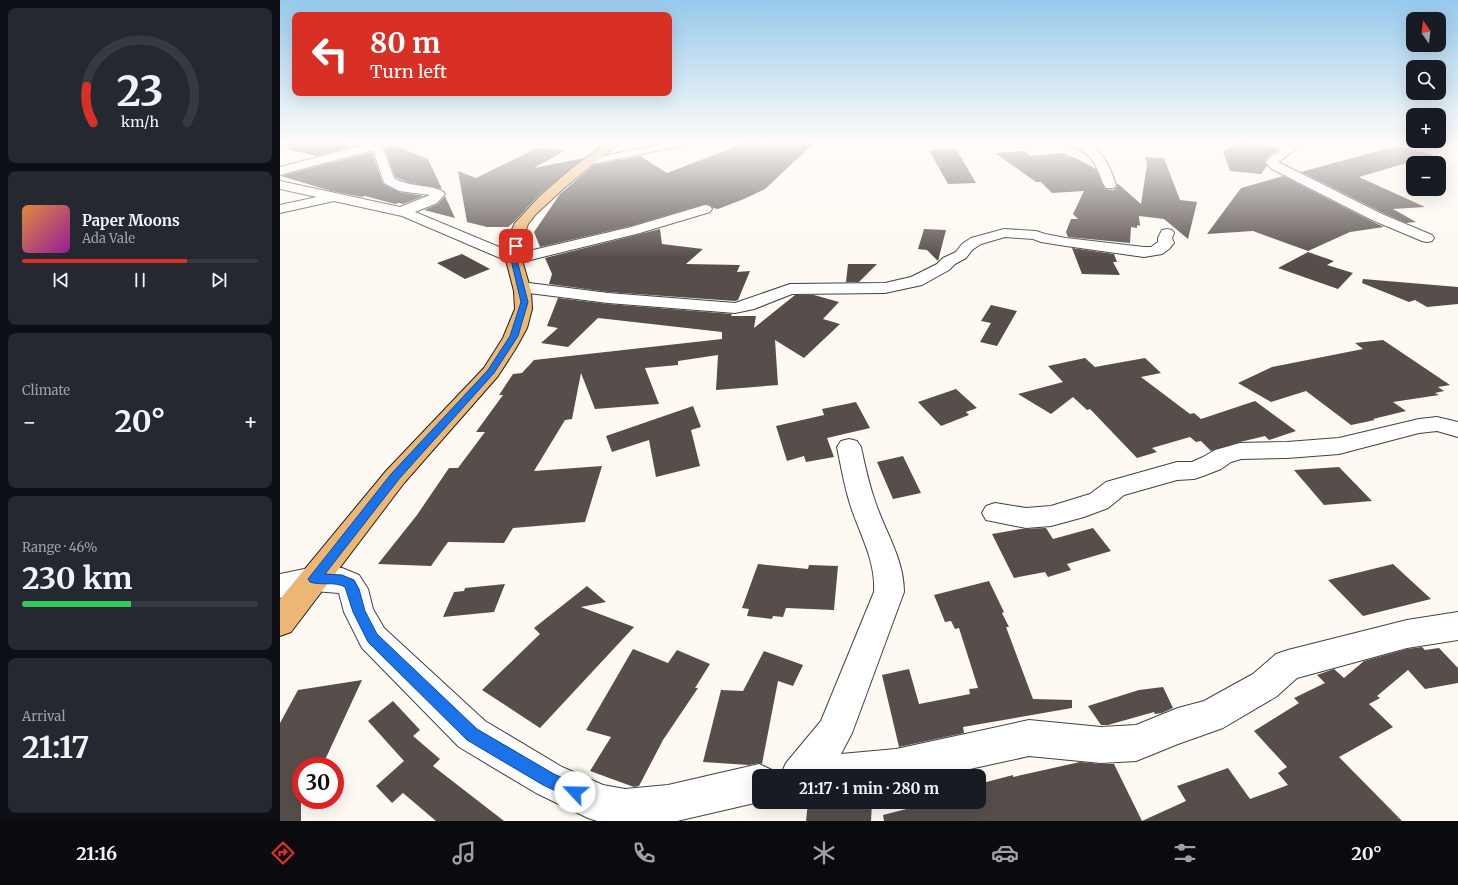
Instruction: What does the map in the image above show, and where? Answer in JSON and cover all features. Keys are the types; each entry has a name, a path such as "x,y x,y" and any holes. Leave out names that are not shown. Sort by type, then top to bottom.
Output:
{"main road":[{"path":"280,622 395,477 498,362 514,336 525,302 514,260 517,232 521,224 545,199 566,181"}],"street":[{"path":"390,181 398,187 435,192 439,194 431,201 400,212"},
{"path":"1306,181 1377,217 1428,238"},
{"path":"280,185 400,212 448,230 514,260 635,230 705,210"},
{"path":"280,209 334,197"},
{"path":"521,287 608,298 735,308 748,305 790,289 885,288 916,281 943,268 949,261 961,255 967,247 976,241 1004,233 1036,235 1040,238 1144,252 1154,252 1161,249 1166,243 1165,238 1167,233"},
{"path":"995,514 1026,518 1051,516 1075,510 1099,501 1115,488 1177,471 1194,470 1212,463 1223,456 1240,452 1339,446 1419,426 1437,424 1458,430"},
{"path":"805,769 834,733 889,592 890,584 888,570 863,504 849,447"},
{"path":"280,586 314,579 342,580 350,584 353,589 359,612 373,638 411,677 472,734 549,780 602,804 625,808 668,804 752,785"},
{"path":"874,769 896,767 1029,738 1101,745 1136,743 1178,726 1211,716 1265,685 1288,664 1407,634 1458,626"}],"building":[{"path":"299,181 382,181 383,184 399,192 424,196 403,204 395,204 365,196 362,197 331,191"},
{"path":"405,181 438,181 442,189"},
{"path":"460,181 556,181 539,195 508,227 487,227 467,222"},
{"path":"575,181 773,181 765,189 718,209 705,204 631,226 540,247 534,232 560,194"},
{"path":"946,181 975,181 976,183 948,184"},
{"path":"1102,181 1105,189 1114,190 1117,183 1141,204 1144,181 1173,181 1180,200 1197,202 1188,239 1164,219 1139,216 1140,226 1137,225 1137,228 1131,227 1130,243 1068,237 1066,232 1071,219 1078,219 1073,214 1084,191 1052,193 1041,182 1036,182"},
{"path":"1264,181 1293,181 1384,227 1350,232 1308,251 1253,231 1207,234 1241,188"},
{"path":"1320,181 1368,181 1425,207 1393,209 1416,222 1406,223"},
{"path":"445,196 455,218 424,210 438,204"},
{"path":"660,229 662,244 703,249 686,264 740,265 737,272 750,271 738,300 608,292 549,284 552,274 545,258"},
{"path":"924,229 946,230 938,261 927,250 918,249"},
{"path":"1072,248 1114,254 1117,262 1113,262 1120,275 1082,274"},
{"path":"1308,252 1334,261 1327,265 1353,273 1338,289 1278,268"},
{"path":"462,254 490,269 465,279 437,263"},
{"path":"848,264 877,264 859,282 846,282"},
{"path":"1363,279 1458,287 1458,304 1427,307 1415,300 1409,302 1362,283"},
{"path":"795,295 814,295 839,302 823,319 840,324 804,358 775,340 778,385 716,390 718,355 678,361 678,365 645,368 659,404 595,409 581,373 572,419 565,420 534,471 602,466 585,522 513,528 504,543 448,542 431,566 378,564 417,515 449,468 458,468 485,432 476,432 503,395 499,395 513,374 522,373 534,360 722,339 722,332 598,318 568,347 541,343 558,328 547,326 558,298 608,304 732,314 731,316 756,316 754,328"},
{"path":"991,305 1017,311 997,346 980,342 991,323 981,321"},
{"path":"1383,340 1450,385 1438,387 1444,391 1435,393 1439,395 1393,402 1406,411 1351,425 1306,391 1271,402 1238,383 1272,367 1363,349 1355,343"},
{"path":"1085,358 1095,367 1145,358 1161,373 1141,377 1190,414 1194,413 1201,419 1255,401 1296,431 1269,440 1265,436 1211,451 1201,441 1196,442 1190,437 1152,448 1157,452 1137,458 1090,409 1087,410 1073,397 1051,414 1018,394 1063,382 1048,366"},
{"path":"956,389 977,408 966,412 969,415 941,426 918,402"},
{"path":"856,402 870,428 827,438 834,457 806,462 804,456 787,461 776,426 824,415 822,409"},
{"path":"693,406 701,427 691,430 700,466 656,477 649,440 612,452 606,436"},
{"path":"903,456 921,493 893,499 877,462"},
{"path":"1339,467 1372,501 1324,505 1294,470"},
{"path":"1046,528 1053,539 1093,528 1111,551 1067,564 1071,570 1048,577 1045,572 1014,578 992,534 1021,529"},
{"path":"758,564 808,569 809,565 838,566 834,610 786,608 783,617 773,616 772,619 747,616 749,609 742,608"},
{"path":"1393,564 1431,599 1363,616 1328,580"},
{"path":"989,581 1004,612 1002,613 1009,627 1006,627 1033,699 1072,700 1072,708 963,727 964,733 899,747 882,675 909,669 919,704 970,694 969,689 978,688 959,628 955,629 951,621 945,622 934,595"},
{"path":"505,584 494,612 443,617 454,592 464,591 465,588"},
{"path":"587,586 606,602 581,607 634,627 540,728 482,690 540,634 534,628"},
{"path":"1422,647 1425,650 1439,648 1458,668 1458,683 1425,689 1408,670 1377,696 1380,698 1369,704 1393,727 1339,757 1402,821 1142,821 1186,801 1177,786 1228,768 1250,799 1288,785 1278,773 1287,767 1254,731 1299,703 1294,698 1325,683 1317,675 1334,669 1344,678 1364,661 1407,649"},
{"path":"633,649 668,663 677,650 710,664 695,688 698,688 663,740 639,786 634,787 590,771 611,737 586,730"},
{"path":"764,651 803,665 793,686 778,681 762,764 759,763 749,765 703,762 721,690 743,691"},
{"path":"362,680 326,757 292,757 292,809 301,809 301,821 280,821 280,723 298,690"},
{"path":"1163,687 1173,708 1162,713 1155,714 1154,712 1108,725 1101,725 1088,706 1139,690"},
{"path":"393,701 420,730 413,736 440,759 433,766 504,821 436,821 403,793 392,803 376,786 404,761 368,721"},
{"path":"1080,762 1114,764 1142,821 884,821 883,815 907,809 986,809 986,782 1013,775 1013,777"},
{"path":"807,809 872,809 871,821 806,821"}],"route":[{"path":"516,246 514,260 525,302 514,336 501,358 491,372 395,477 314,579 342,580 350,584 353,589 359,612 373,638 411,677 472,734 549,780 575,792"}]}
